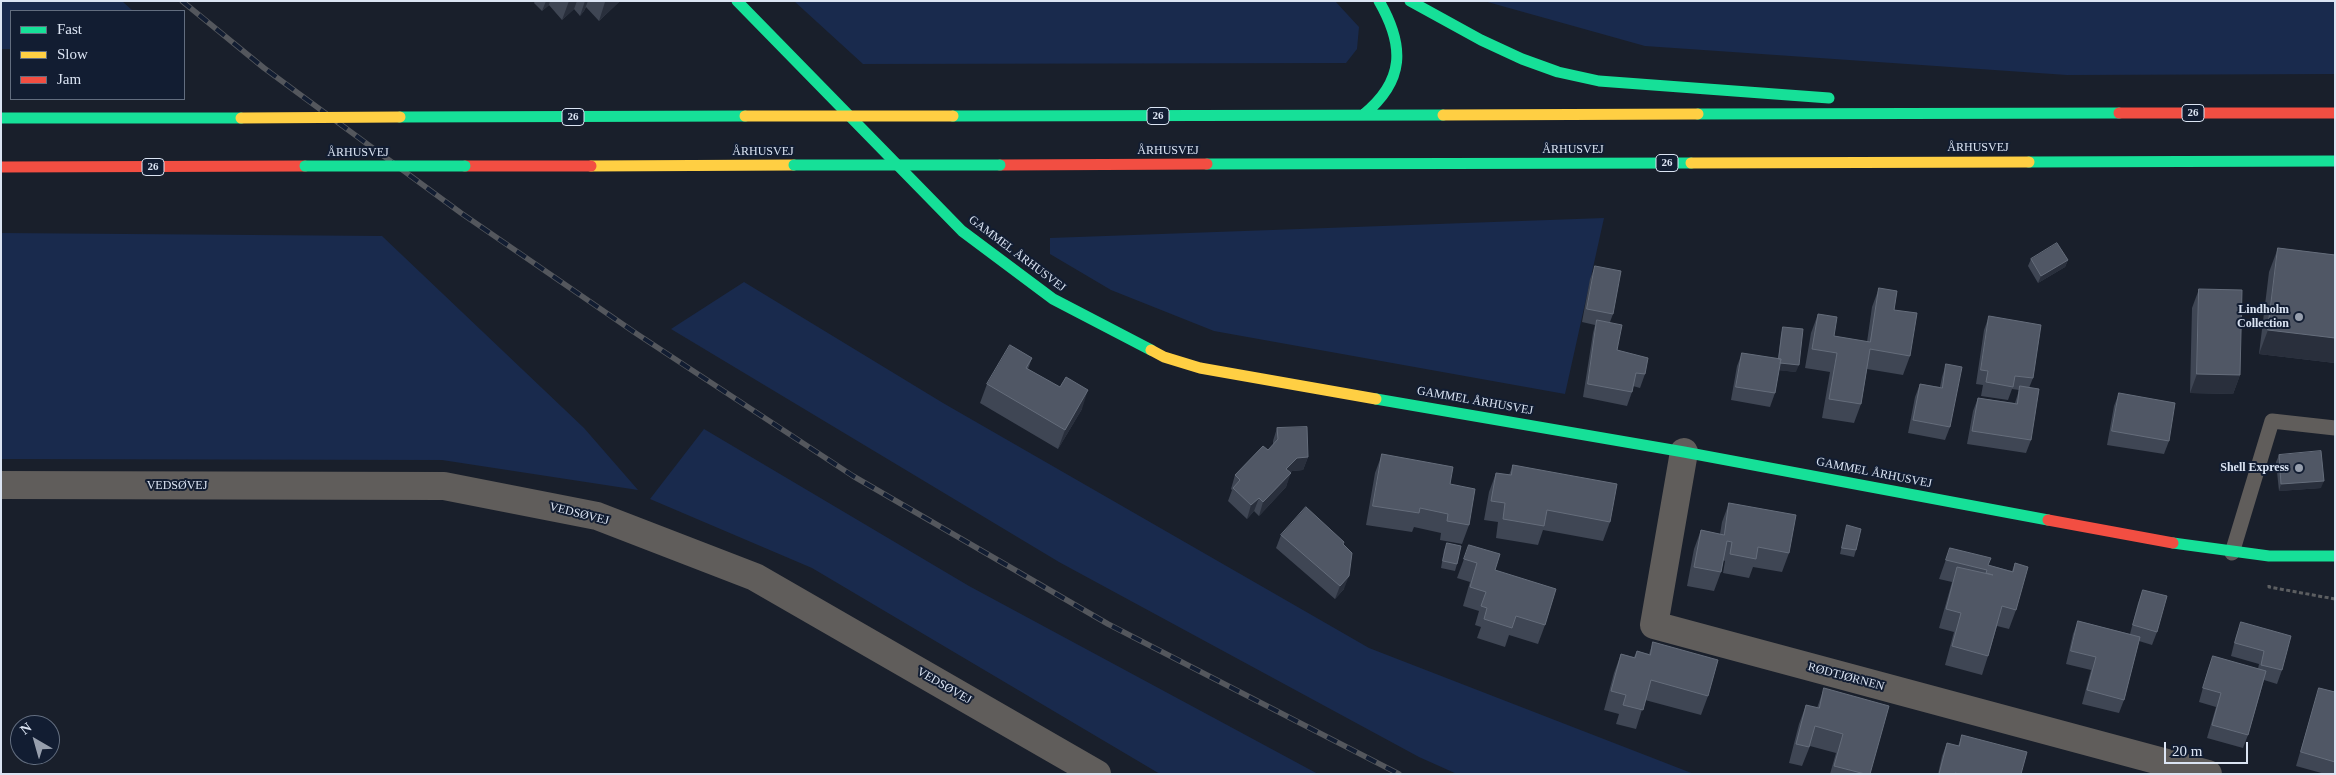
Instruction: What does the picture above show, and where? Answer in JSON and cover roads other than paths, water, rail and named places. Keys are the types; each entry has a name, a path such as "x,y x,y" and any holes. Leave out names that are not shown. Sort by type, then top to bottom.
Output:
{"main road":[{"name":"GAMMEL ÅRHUSVEJ","path":"737,1 962,231 1053,299 1164,357 1200,368 1684,452 2194,548 2269,556 2335,556"},
{"path":"1363,116 1379,102 1391,86 1397,60 1397,42 1392,23 1379,1"},
{"path":"1410,1 1489,44 1558,72 1599,81 1845,99"},
{"path":"1885,102 2052,114"},
{"name":"26","path":"1,118 2335,113"},
{"name":"ÅRHUSVEJ","path":"1,167 2335,161"}],"street":[{"name":"RØDTJØRNEN","path":"1684,452 1654,626 2208,774"},
{"name":"VEDSØVEJ","path":"1,485 444,486 597,516 755,577 1097,774"}],"lane":[{"path":"2232,553 2272,421 2335,428"}],"railway":[{"path":"182,1 264,68 461,213 637,334 853,476 1108,624 1399,774"}],"place":[{"name":"Lindholm Collection","path":"2299,317"},
{"name":"Shell Express","path":"2299,468"}]}
